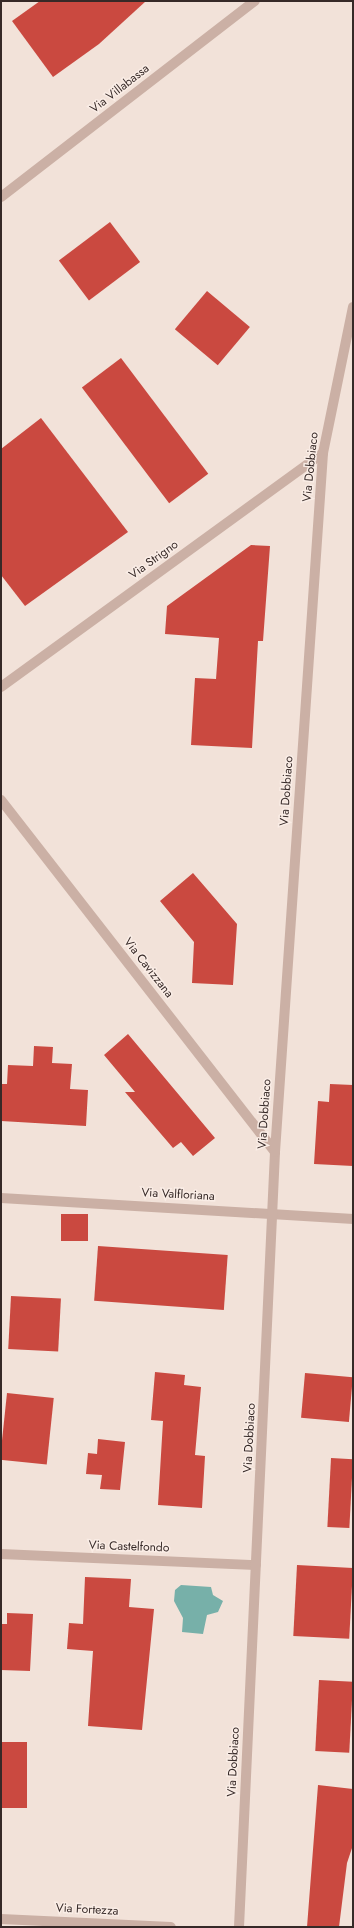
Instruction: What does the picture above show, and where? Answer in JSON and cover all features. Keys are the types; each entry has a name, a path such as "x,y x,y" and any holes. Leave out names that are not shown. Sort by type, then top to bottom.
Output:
{"street":[{"name":"Via Villabassa","path":"1,197 254,1"},
{"name":"Via Dobbiaco","path":"239,1927 256,1565 275,1214 275,1152 323,453 353,307"},
{"name":"Via Strigno","path":"1,687 323,453"},
{"name":"Via Cavizzana","path":"1,800 275,1152"},
{"name":"Via Valfloriana","path":"1,1198 353,1219"},
{"name":"Via Castelfondo","path":"1,1554 256,1565"},
{"name":"Via Fortezza","path":"1,1919 171,1927"}],"water":[{"path":"181,1585 211,1587 213,1595 223,1601 218,1612 207,1615 203,1634 182,1632 183,1618 174,1601 175,1590"}],"building":[{"path":"40,1 146,1 99,44 53,77 12,21"},
{"path":"110,222 140,262 89,300 59,261"},
{"path":"207,291 250,327 218,365 175,329"},
{"path":"121,358 208,474 169,503 82,387"},
{"path":"41,418 128,532 25,606 1,575 1,449"},
{"path":"251,545 270,546 263,641 258,641 252,748 191,745 195,678 216,679 219,638 165,634 167,606"},
{"path":"193,873 237,924 233,985 192,983 194,942 160,901"},
{"path":"128,1034 215,1138 193,1156 181,1142 173,1148 125,1092 135,1092 104,1055"},
{"path":"34,1046 53,1047 52,1063 72,1064 70,1089 88,1090 86,1126 1,1121 1,1084 7,1084 8,1065 33,1066"},
{"path":"330,1084 353,1085 353,1166 314,1164 318,1101 329,1102"},
{"path":"61,1214 88,1214 88,1241 61,1241"},
{"path":"98,1246 228,1255 224,1310 94,1301"},
{"path":"11,1296 61,1299 58,1352 8,1349"},
{"path":"155,1372 185,1375 184,1385 201,1387 195,1455 205,1456 202,1508 158,1505 163,1421 151,1420"},
{"path":"305,1373 353,1377 349,1422 301,1418"},
{"path":"7,1393 54,1398 47,1465 1,1460"},
{"path":"98,1439 125,1442 120,1490 100,1489 102,1475 86,1474 88,1453 97,1454"},
{"path":"331,1458 353,1459 349,1528 327,1527"},
{"path":"297,1565 353,1568 349,1639 293,1636"},
{"path":"85,1577 131,1579 129,1607 154,1609 142,1730 88,1726 93,1651 67,1649 69,1623 83,1624"},
{"path":"7,1613 33,1614 30,1671 1,1670 1,1624 7,1624"},
{"path":"319,1680 353,1682 349,1753 315,1751"},
{"path":"1,1742 27,1742 27,1808 1,1808"},
{"path":"318,1785 353,1789 353,1845 347,1863 339,1927 307,1927"}]}
